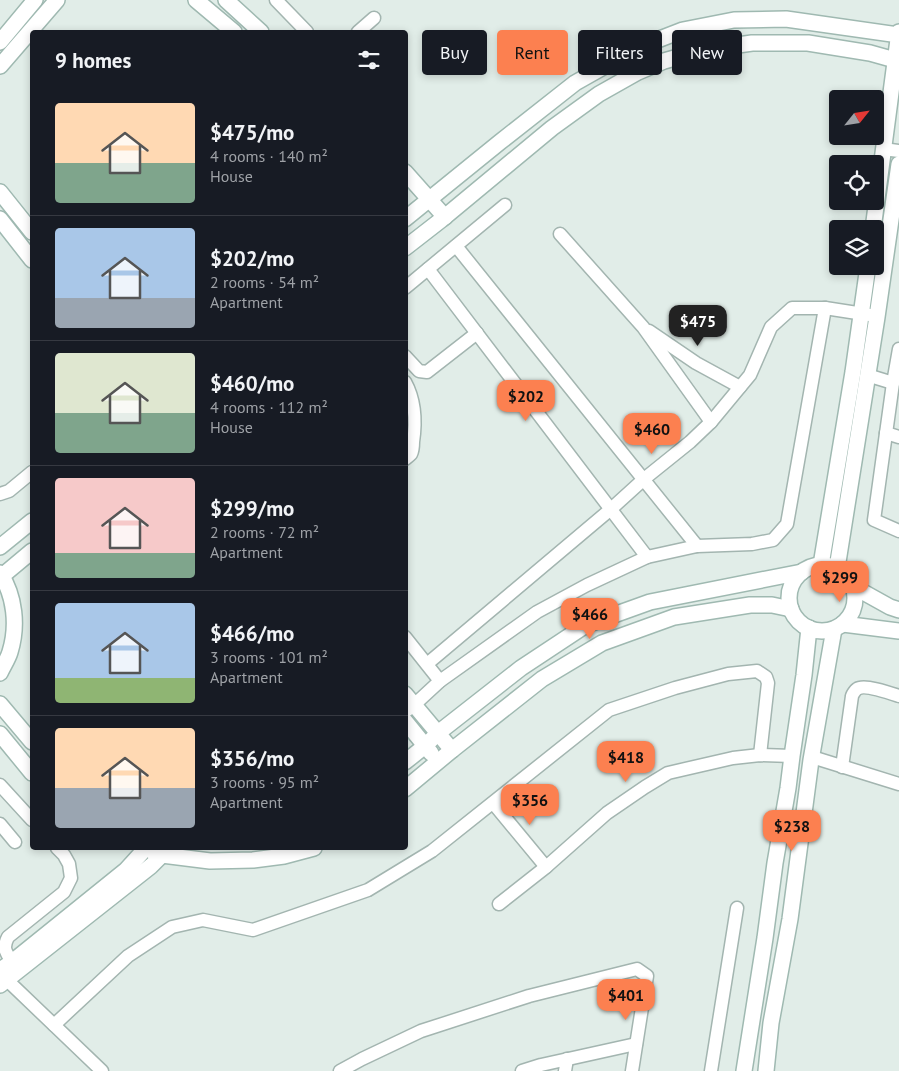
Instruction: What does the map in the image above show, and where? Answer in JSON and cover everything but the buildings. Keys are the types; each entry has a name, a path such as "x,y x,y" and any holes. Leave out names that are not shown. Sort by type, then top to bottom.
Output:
{"street":[{"path":"0,42 35,0"},
{"path":"31,30 57,0"},
{"path":"196,0 232,30"},
{"path":"226,0 258,30"},
{"path":"276,0 305,30"},
{"path":"360,30 374,18"},
{"path":"427,231 408,213 429,200 575,83 647,44 683,30 734,20 786,19 899,34 874,220"},
{"path":"0,66 30,31"},
{"path":"408,246 552,128 598,94 638,72 664,61 703,50 752,43 808,43 870,53 895,60"},
{"path":"883,150 899,151"},
{"path":"837,568 899,164"},
{"path":"408,176 445,217"},
{"path":"0,192 30,230"},
{"path":"408,286 505,205"},
{"path":"0,219 30,257"},
{"path":"560,234 643,326 711,422"},
{"path":"456,246 697,546"},
{"path":"428,269 647,557"},
{"path":"821,565 867,275"},
{"path":"426,664 611,510 711,422 750,375 771,327 792,308 825,308 877,317"},
{"path":"452,750 438,733 408,704 537,612 587,585 647,557 697,546 752,544 773,540 787,524 825,308"},
{"path":"643,326 696,362 740,387"},
{"path":"408,359 419,372 427,372 477,334"},
{"path":"899,349 892,383 874,520 899,531"},
{"path":"867,375 892,383"},
{"path":"408,393 414,416 415,430 412,451 408,457"},
{"path":"886,433 899,437"},
{"path":"0,494 10,491 30,474"},
{"path":"0,547 30,523"},
{"path":"0,673 10,653 15,627 12,601 1,575 30,553"},
{"path":"408,760 438,733 521,668 586,625 650,602 802,572 811,567 829,566 837,568 844,573 854,587 856,597 850,617 838,627 812,757 790,919 771,1023 766,1071"},
{"path":"802,572 790,589 789,599 791,610 796,619 804,626 824,631 838,627 899,631"},
{"path":"854,587 899,610"},
{"path":"408,787 542,679 602,643 674,618 750,605 772,605 791,610"},
{"path":"744,1071 788,788 809,628"},
{"path":"408,641 440,681"},
{"path":"54,1025 128,956 172,927 203,920 253,930 368,890 432,851 609,710 676,688 728,674 757,671 766,677 768,683 760,755"},
{"path":"842,767 852,696 857,688 874,689 899,696"},
{"path":"0,704 30,740"},
{"path":"408,725 438,762"},
{"path":"0,734 30,771"},
{"path":"499,904 546,867 608,813 645,786 668,774 733,758 760,755 792,756"},
{"path":"812,757 899,784"},
{"path":"0,785 30,818"},
{"path":"493,803 546,867"},
{"path":"0,824 15,842"},
{"path":"59,850 69,864 71,878 64,892 8,937 4,944 5,974 102,1071"},
{"path":"5,974 126,870 142,850"},
{"path":"5,974 151,866 163,851 210,861 253,860 284,856 306,850"},
{"path":"711,1071 737,908"},
{"path":"340,1071 421,1031 529,996 637,970 647,976 632,1071"},
{"path":"522,1071 541,1064 566,1065 636,1044"}]}
